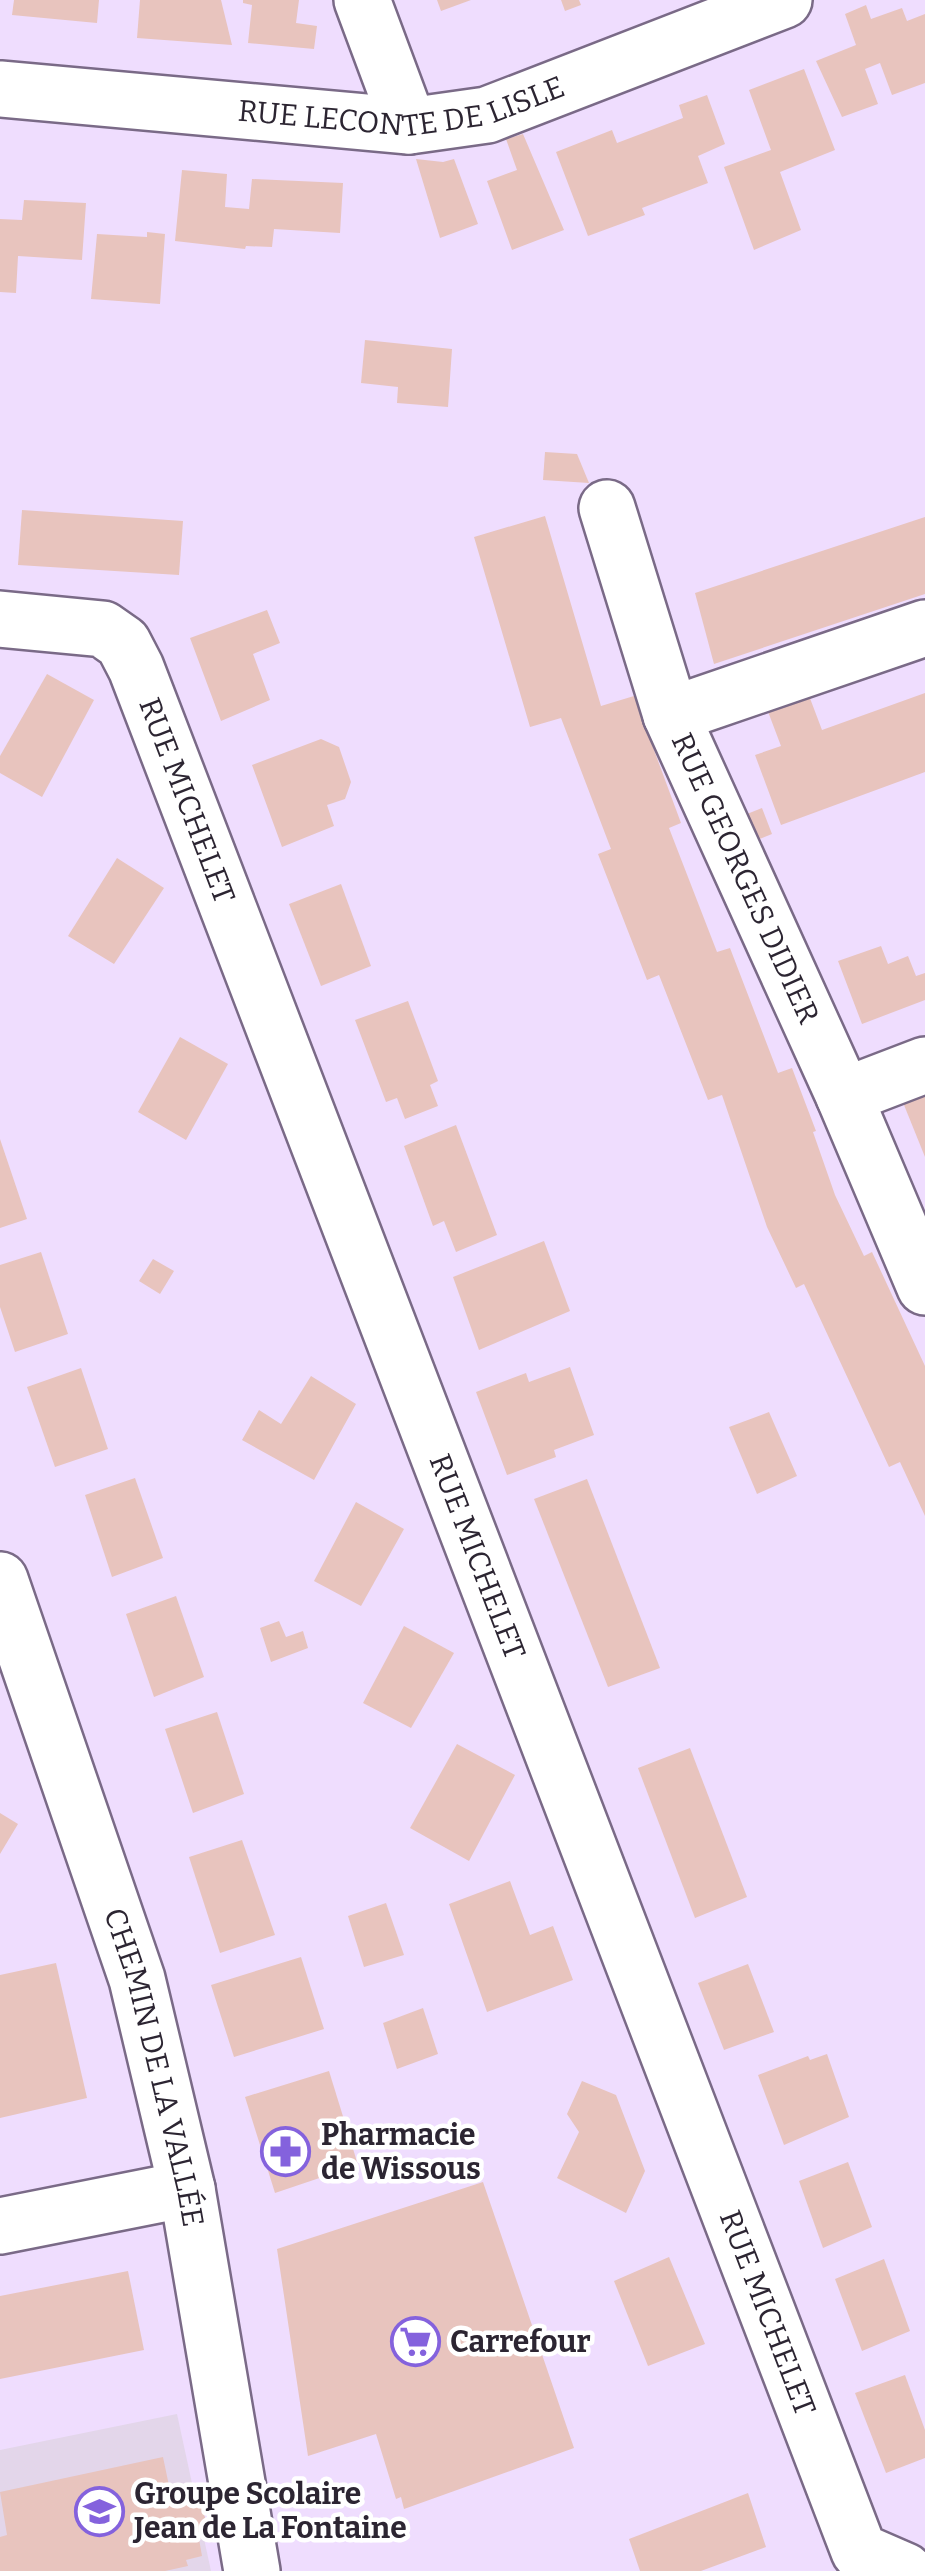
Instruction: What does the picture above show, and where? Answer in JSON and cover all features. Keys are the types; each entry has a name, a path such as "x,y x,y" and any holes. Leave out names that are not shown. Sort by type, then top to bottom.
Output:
{"street":[{"path":"362,0 409,126"},
{"name":"RUE LECONTE DE LISLE","path":"0,89 409,126 487,115 784,0"},
{"path":"607,508 671,715"},
{"name":"RUE MICHELET","path":"0,619 103,629 122,643 136,668 859,2552 904,2563"},
{"name":"RUE GEORGES DIDIER","path":"925,628 671,715 844,1096 925,1287"},
{"path":"844,1096 925,1065"},
{"name":"CHEMIN DE LA VALLÉE","path":"0,1580 137,1979 187,2189 252,2571"},
{"path":"0,2226 187,2189"}],"shaded area":[{"name":"Groupe Scolaire Jean de La Fontaine","path":"177,2414 211,2571 0,2571 0,2450"}],"building":[{"path":"14,0 99,0 97,23 12,15"},
{"path":"140,0 221,0 232,45 137,38"},
{"path":"243,0 299,0 296,23 317,26 314,49 248,43 252,5"},
{"path":"437,0 471,0 441,11"},
{"path":"561,0 579,0 581,5 565,11"},
{"path":"866,5 871,19 902,8 907,21 925,14 925,83 892,95 880,63 865,69 878,104 842,117 816,61 856,45 845,14"},
{"path":"804,69 835,150 780,172 801,230 754,250 724,167 771,150 749,90"},
{"path":"707,95 725,144 698,156 708,183 642,208 645,215 588,236 556,152 612,130 617,143 683,118 679,105"},
{"path":"523,134 564,230 512,250 487,181 517,170 506,139"},
{"path":"416,159 454,159 478,224 440,238"},
{"path":"182,170 227,174 225,207 249,209 252,179 343,183 340,233 274,229 272,247 245,249 175,241"},
{"path":"24,200 86,203 82,260 18,256 16,293 0,292 0,219 22,220"},
{"path":"147,232 165,234 160,304 91,299 97,234 147,237"},
{"path":"365,340 452,349 448,407 397,403 398,387 361,383"},
{"path":"545,452 577,454 589,483 543,480"},
{"path":"22,510 183,521 179,575 18,565"},
{"path":"545,516 601,706 634,696 681,823 669,828 717,952 730,948 778,1073 792,1068 835,1195 864,1256 872,1252 925,1366 925,1516 900,1462 889,1467 804,1284 796,1288 767,1227 722,1095 708,1100 659,975 647,980 598,854 611,849 561,718 530,727 474,537"},
{"path":"925,517 925,594 714,664 695,593"},
{"path":"267,610 280,643 253,654 270,700 221,721 190,638"},
{"path":"47,674 94,700 42,797 0,773 0,756"},
{"path":"808,693 822,730 925,693 925,772 781,825 755,755 781,746 767,709"},
{"path":"321,739 339,747 351,782 345,799 327,805 334,826 282,847 252,765"},
{"path":"762,808 772,834 757,840 747,814"},
{"path":"117,858 164,888 114,964 68,936"},
{"path":"341,884 371,966 321,986 289,904"},
{"path":"881,946 888,964 908,956 916,976 925,973 925,1000 862,1024 838,961"},
{"path":"408,1001 438,1081 430,1085 438,1106 405,1119 397,1098 386,1102 355,1020"},
{"path":"180,1037 228,1064 186,1140 138,1112"},
{"path":"925,1091 925,1157 902,1100"},
{"path":"456,1125 497,1235 456,1252 444,1221 433,1226 404,1146"},
{"path":"0,1139 27,1219 0,1228"},
{"path":"544,1241 570,1311 479,1350 453,1277"},
{"path":"41,1252 68,1334 15,1352 0,1307 0,1265"},
{"path":"153,1259 174,1271 160,1294 139,1281"},
{"path":"570,1367 594,1435 554,1450 556,1457 507,1475 476,1392 526,1373 529,1382"},
{"path":"81,1368 108,1449 55,1467 27,1387"},
{"path":"311,1376 356,1404 314,1480 242,1440 259,1410 281,1424"},
{"path":"769,1412 797,1476 757,1494 729,1427"},
{"path":"135,1478 163,1558 112,1577 85,1495"},
{"path":"587,1479 660,1668 608,1687 534,1499"},
{"path":"356,1502 404,1529 361,1606 314,1581"},
{"path":"176,1596 204,1677 154,1697 126,1614"},
{"path":"279,1621 286,1637 303,1631 308,1648 271,1662 260,1628"},
{"path":"404,1626 454,1653 411,1728 363,1703"},
{"path":"217,1712 244,1794 193,1813 165,1729"},
{"path":"457,1744 515,1775 469,1861 410,1828"},
{"path":"690,1748 747,1897 695,1918 638,1768"},
{"path":"0,1813 18,1824 0,1854"},
{"path":"242,1840 275,1935 220,1953 189,1857"},
{"path":"510,1881 530,1935 553,1926 573,1980 487,2012 449,1904"},
{"path":"386,1903 404,1955 364,1967 348,1916"},
{"path":"301,1957 324,2029 234,2057 211,1985"},
{"path":"56,1963 87,2098 0,2118 0,1975"},
{"path":"748,1964 774,2032 724,2050 698,1983"},
{"path":"423,2008 438,2054 397,2069 383,2023"},
{"path":"827,2054 849,2117 784,2145 758,2075 808,2056 810,2060"},
{"path":"329,2071 358,2165 275,2193 245,2097"},
{"path":"582,2081 616,2095 645,2171 626,2213 557,2178 579,2132 567,2114"},
{"path":"848,2162 872,2227 823,2248 799,2181"},
{"name":"Carrefour","path":"483,2182 574,2448 404,2509 401,2497 396,2499 376,2434 308,2456 277,2249"},
{"path":"669,2257 705,2344 648,2366 614,2281"},
{"path":"884,2259 910,2331 862,2351 835,2279"},
{"path":"128,2271 144,2350 0,2379 0,2296"},
{"path":"905,2375 925,2430 925,2458 886,2473 855,2393"},
{"name":"Groupe Scolaire Jean de La Fontaine","path":"163,2457 172,2500 200,2494 209,2537 199,2539 202,2556 186,2560 188,2566 165,2571 0,2571 0,2537 7,2535 0,2492"},
{"path":"748,2493 766,2547 701,2571 640,2571 629,2539"}],"place":[{"name":"Pharmacie de Wissous","path":"286,2152"},
{"name":"Carrefour","path":"415,2342"},
{"name":"Groupe Scolaire Jean de La Fontaine","path":"99,2511"}]}
